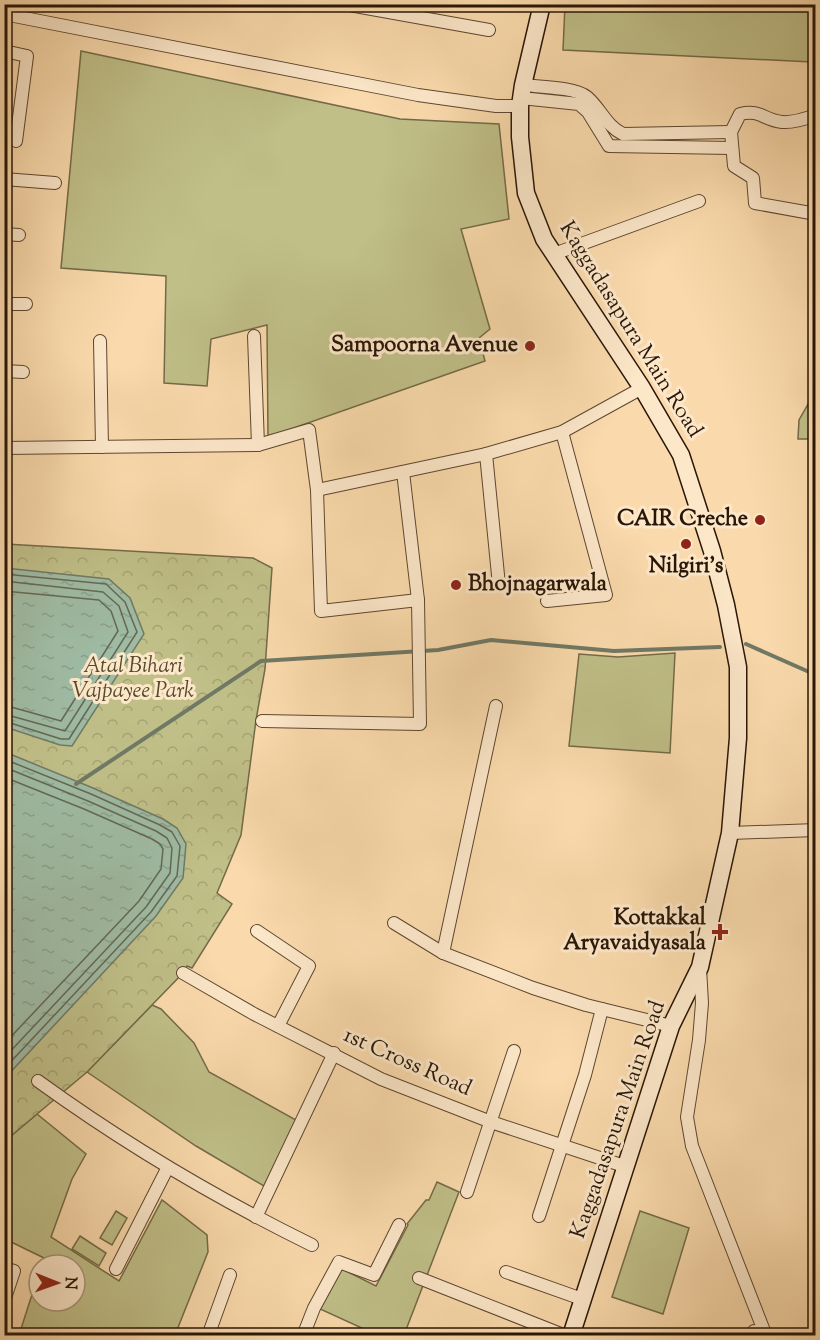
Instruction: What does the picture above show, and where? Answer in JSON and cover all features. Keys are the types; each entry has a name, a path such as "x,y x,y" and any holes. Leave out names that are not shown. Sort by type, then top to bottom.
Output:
{"main road":[{"name":"Kaggadasapura Main Road","path":"542,4 521,96 520,137 526,193 544,239 642,388 681,455 712,551 726,605 738,667 738,738 730,833 700,967 671,1026 582,1299 568,1335"}],"street":[{"path":"344,4 411,10 489,30"},
{"path":"4,14 418,95 496,106 521,96 567,90 587,97 614,130 623,134 731,132"},
{"path":"4,51 27,56 16,141"},
{"path":"521,96 579,104 588,112 609,146 732,148"},
{"path":"816,115 795,122 780,122 752,111 740,114 731,132 734,166 753,178 755,203 816,214"},
{"path":"4,179 55,183"},
{"path":"554,254 699,201"},
{"path":"4,234 20,235"},
{"path":"4,304 26,304"},
{"path":"254,336 258,445"},
{"path":"100,341 102,447"},
{"path":"4,371 23,372"},
{"path":"317,490 486,454 562,432 642,388"},
{"path":"4,448 258,445 309,430 317,490 321,611 418,600"},
{"path":"547,601 606,595 562,432"},
{"path":"486,454 499,585"},
{"path":"262,721 420,724 418,600 403,472"},
{"path":"443,953 496,706"},
{"path":"730,833 816,830"},
{"path":"394,923 443,953 533,988 602,1009 671,1026"},
{"path":"257,932 309,966 278,1026"},
{"path":"700,967 702,1004 699,1040 687,1118 692,1146 758,1334"},
{"name":"1st Cross Road","path":"183,973 278,1026 381,1079 490,1122 624,1166"},
{"path":"539,1216 585,1075 602,1009"},
{"path":"468,1192 514,1052"},
{"path":"256,1217 334,1053"},
{"path":"38,1081 168,1167 256,1217 312,1245"},
{"path":"116,1269 168,1167"},
{"path":"303,1335 314,1308 339,1262 374,1275 399,1225"},
{"path":"4,1268 14,1271 4,1300"},
{"path":"506,1272 582,1299"},
{"path":"208,1335 230,1275"},
{"path":"419,1278 568,1335"}],"green space":[{"path":"565,5 815,5 812,62 563,50"},
{"path":"81,51 400,119 499,124 509,219 461,229 490,329 479,338 485,361 268,437 267,325 211,339 207,386 164,383 166,276 61,268"},
{"path":"815,392 815,439 798,439 799,420"},
{"name":"Atal Bihari Vajpayee Park","path":"5,544 253,558 272,568 265,669 241,835 217,893 232,904 192,968 187,966 183,973 87,1072 5,1141"},
{"path":"675,653 670,753 569,746 579,654 618,657"},
{"path":"152,1005 161,1009 194,1043 209,1072 296,1120 264,1186 196,1146 87,1072"},
{"path":"37,1114 86,1154 72,1179 51,1237 76,1253 34,1253 5,1239 5,1141"},
{"path":"437,1182 459,1192 404,1335 377,1335 320,1309 342,1269 376,1286 407,1224 426,1200 429,1200"},
{"path":"162,1200 207,1235 208,1252 175,1335 19,1335 27,1310 27,1313 87,1313 87,1260 119,1281"},
{"path":"116,1211 127,1218 112,1245 100,1238"},
{"path":"640,1211 689,1228 663,1314 612,1297"},
{"path":"80,1236 106,1253 99,1266 87,1258 87,1253 78,1253 72,1249"}],"water":[{"path":"5,568 109,579 130,598 144,634 72,746 60,745 5,727"},
{"path":"5,752 163,819 177,828 186,844 183,878 156,916 5,1078"}],"waterway":[{"path":"76,784 261,661 438,650 491,640 614,651 720,647"},
{"path":"746,644 816,675"}],"place":[{"name":"Sampoorna Avenue","path":"530,346"},
{"name":"CAIR Creche","path":"760,520"},
{"name":"Nilgiri's","path":"686,544"},
{"name":"Bhojnagarwala","path":"456,585"},
{"name":"Kottakkal Aryavaidyasala","path":"720,932"}]}
